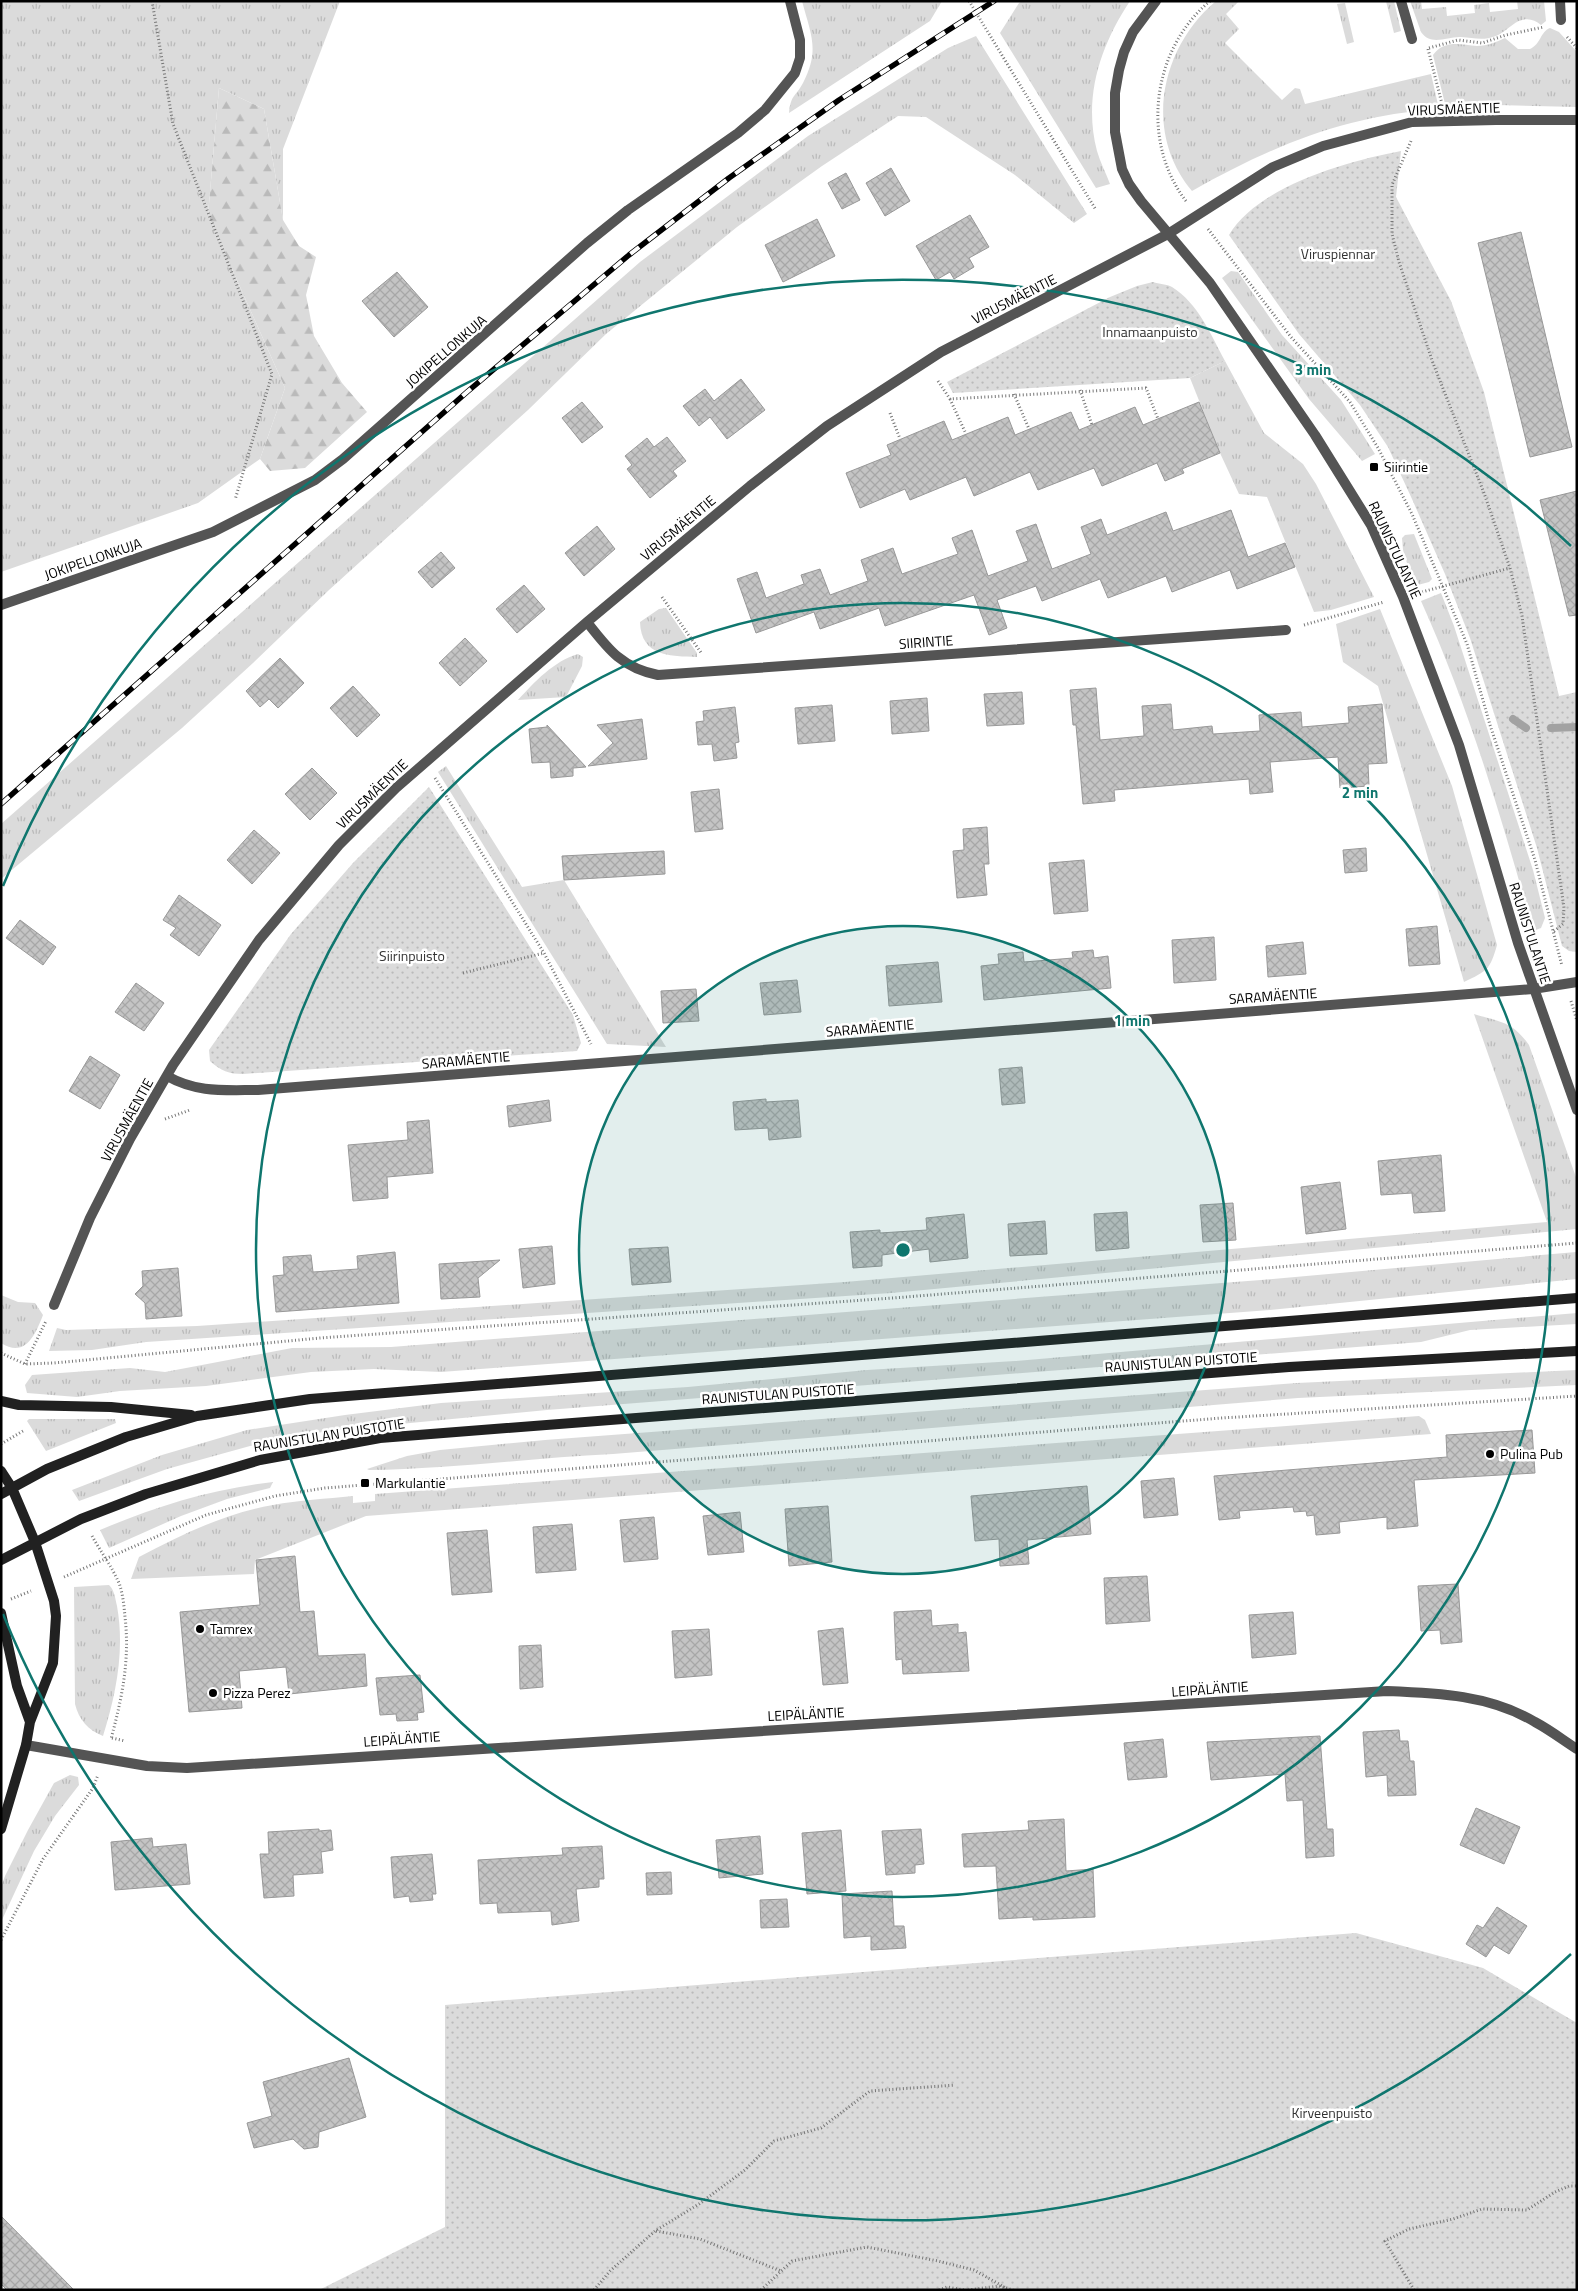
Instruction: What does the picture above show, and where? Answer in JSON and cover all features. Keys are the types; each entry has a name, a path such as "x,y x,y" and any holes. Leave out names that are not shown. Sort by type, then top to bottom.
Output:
{"main road":[{"path":"1,1494 71,1459 126,1437 197,1416 318,1398 1577,1298"},
{"name":"RAUNISTULAN PUISTOTIE","path":"1,1560 80,1519 146,1494 220,1470 260,1460 380,1438 1289,1367 1577,1351"},
{"path":"1,1401 19,1405 112,1406 197,1416"},
{"path":"1,1472 12,1488 35,1542 54,1601 56,1616 53,1663 30,1722 26,1745 1,1829"},
{"path":"1,1613 17,1686 30,1722"}],"street":[{"name":"JOKIPELLONKUJA","path":"1,605 212,532 295,492 343,459 587,243 628,210 738,133 766,110 796,73 800,58 800,40 790,1"},
{"name":"RAUNISTULANTIE","path":"1156,1 1133,32 1124,52 1115,93 1115,132 1118,154 1129,184 1215,290 1315,435 1371,525 1403,597 1458,745 1534,989 1577,1110"},
{"path":"1402,1 1412,39"},
{"path":"1560,1 1561,20"},
{"name":"VIRUSMÄENTIE","path":"54,1305 103,1192 130,1139 167,1076 259,940 338,845 396,788 587,622 743,492 827,426 941,352 1168,234 1273,167 1323,146 1412,122 1577,120"},
{"name":"SIIRINTIE","path":"587,622 612,652 635,669 658,675 1286,630"},
{"name":"SARAMÄENTIE","path":"167,1076 183,1085 200,1089 258,1090 1534,989 1577,982"},
{"name":"LEIPÄLÄNTIE","path":"26,1745 147,1766 187,1768 1387,1691 1455,1694 1494,1704 1534,1721 1577,1749"}],"path":[{"path":"152,1 173,124 272,374 228,524"},
{"path":"968,1 1096,210"},
{"path":"1181,194 1168,173 1162,153 1158,99 1161,82 1174,46 1189,22 1210,1"},
{"path":"1447,42 1458,40 1482,43 1548,25"},
{"path":"1428,49 1447,122"},
{"path":"1413,138 1392,185 1392,234 1399,262 1433,363 1484,493 1510,568 1522,616 1564,908 1563,924 1553,932"},
{"path":"938,381 950,399 966,434"},
{"path":"950,399 1080,390 1146,388 1158,419"},
{"path":"1080,390 1092,425"},
{"path":"1014,394 1029,429"},
{"path":"890,413 900,439"},
{"path":"1418,593 1510,568"},
{"path":"662,597 714,671"},
{"path":"1286,630 1383,602"},
{"path":"434,776 544,953 600,1063"},
{"path":"463,973 544,953"},
{"path":"1,1353 25,1364 54,1363 320,1338 893,1298 1577,1244"},
{"path":"25,1364 54,1305"},
{"path":"76,1572 206,1515 275,1496 325,1488 1222,1418 1577,1396"},
{"path":"1,1444 23,1431"},
{"path":"594,2290 610,2271 655,2231 699,2204 745,2170 774,2141 821,2128 870,2091 955,2085"},
{"path":"1414,2290 1384,2241 1409,2229 1454,2219 1482,2209 1526,2210 1540,2200 1562,2189 1577,2186"},
{"path":"655,2231 700,2238 781,2271"},
{"path":"761,2290 792,2261 866,2247 938,2260 974,2270 1006,2288"},
{"path":"939,2290 947,2287 966,2290 999,2286 1013,2290"}],"green space":[{"path":"1,1 340,1 283,149 283,220 264,109 219,88 208,215 285,388 260,459 198,503 1,572"},
{"path":"802,1 942,1 930,21 789,113 792,99 803,83 813,52 811,33"},
{"path":"1022,1 1130,1 1110,36 1097,73 1093,92 1093,131 1098,155 1110,184 1096,188 1000,33"},
{"path":"1216,1 1239,1 1226,14 1239,29 1225,43 1282,100 1295,88 1300,89 1305,104 1431,74 1439,109 1405,112 1373,118 1311,135 1251,160 1192,191 1177,168 1167,143 1163,118 1165,92 1171,66 1182,42 1197,20"},
{"path":"1386,1 1394,1 1401,31 1394,33"},
{"path":"1410,1 1421,1 1422,9 1446,7 1447,16 1475,13 1474,5 1489,3 1490,12 1518,9 1517,1 1544,1 1546,21 1541,25 1532,20 1522,20 1500,34 1487,38 1456,37 1435,40 1430,39 1421,32"},
{"path":"1345,3 1354,42 1347,44 1337,4"},
{"path":"1550,28 1559,32 1577,52 1577,107 1499,105 1446,108 1433,55 1438,50 1454,44 1477,46 1492,44 1505,38 1518,49 1530,49 1534,47 1544,32"},
{"path":"976,36 1087,214 1074,223 1015,175 926,117 898,116 822,166 737,227 606,334 528,410 329,590 182,728 1,879 1,824 640,262 808,136 948,48"},
{"path":"219,88 264,109 283,220 299,246 316,257 306,295 314,336 342,383 367,412 305,468 270,471 260,459 285,388 208,215"},
{"name":"Viruspiennar","path":"1401,151 1396,197 1451,301 1484,392 1559,696 1577,692 1577,952 1569,951 1562,946 1537,848 1470,638 1445,574 1388,447 1360,405 1299,334 1229,235 1243,218 1261,203 1306,178 1356,161"},
{"path":"1231,271 1238,272 1282,335 1341,400 1375,454 1362,461 1309,399 1222,278"},
{"name":"Innamaanpuisto","path":"1153,282 1172,287 1189,302 1203,320 1225,361 1190,378 953,393 947,382 1110,297"},
{"path":"1225,361 1264,433 1303,464 1316,484 1374,597 1331,610 1314,612 1267,497 1239,494 1220,453 1190,378"},
{"path":"1414,534 1432,579 1429,582 1414,586 1403,550 1402,538 1405,535"},
{"path":"1441,593 1454,626 1533,870 1545,918 1541,928 1533,931 1469,722 1421,601"},
{"path":"666,608 697,653 697,657 668,655 652,648 646,642 642,634 640,622 659,609"},
{"path":"1380,609 1452,786 1497,945 1490,965 1483,972 1464,982 1378,686 1343,662 1336,624"},
{"path":"578,654 583,657 582,666 566,697 518,700 538,679 553,667"},
{"path":"446,766 522,887 564,880 666,1047 607,1044 438,772"},
{"name":"Siirinpuisto","path":"429,787 573,1015 581,1043 577,1051 243,1074 222,1070 210,1061 209,1050 291,934 353,863"},
{"path":"1474,1014 1511,1027 1529,1045 1577,1180 1577,1229 891,1293 146,1342 92,1350 49,1351 57,1328 66,1330 197,1326 845,1282 1547,1222"},
{"path":"1576,1252 1577,1279 1270,1310 441,1372 374,1369 311,1372 206,1386 120,1391 77,1397 27,1393 25,1385 32,1375 130,1368 165,1372 292,1348 391,1347 1261,1280"},
{"path":"1,1295 18,1302 35,1303 43,1315 33,1336 23,1346 17,1348 1,1343"},
{"path":"1577,1313 1577,1324 1470,1330 1421,1342 547,1410 347,1429 300,1435 250,1446 167,1469 79,1501 72,1490 162,1455 247,1430 441,1403 688,1387 867,1370 1015,1361"},
{"path":"1577,1370 1577,1385 1298,1398 430,1468 367,1469 407,1456 440,1450 545,1440 1297,1383"},
{"path":"1419,1416 1425,1420 1431,1434 366,1516 255,1560 254,1574 131,1579 139,1557 171,1541 238,1513 293,1502 353,1496 353,1503 375,1501 375,1494"},
{"path":"29,1419 115,1419 116,1423 46,1451 27,1421"},
{"path":"273,1482 270,1488 227,1499 181,1516 109,1548 100,1530 142,1513 206,1494"},
{"path":"109,1585 114,1592 117,1606 120,1656 112,1705 103,1736 85,1724 75,1704 74,1587"},
{"path":"70,1775 78,1777 79,1785 55,1816 34,1851 1,1922 1,1887 5,1876 54,1783"},
{"name":"Kirveenpuisto","path":"1356,1933 1483,1968 1577,2023 1577,2290 319,2290 445,2227 445,2005"}],"building":[{"path":"891,168 910,201 885,216 866,183"},
{"path":"846,173 860,200 842,209 828,183"},
{"path":"970,215 989,247 969,258 974,267 954,279 950,272 936,280 916,246"},
{"path":"817,219 835,256 783,282 765,245"},
{"path":"1521,232 1572,447 1530,457 1478,243"},
{"path":"397,272 428,307 394,337 362,301"},
{"path":"741,379 765,410 727,439 710,417 699,426 683,406 705,389 714,401"},
{"path":"582,402 603,427 582,443 562,418"},
{"path":"1199,402 1220,453 1182,469 1184,473 1165,481 1157,463 1102,486 1094,468 1038,490 1030,472 974,496 966,477 910,500 905,489 860,508 846,473 891,455 887,445 944,421 952,440 1008,417 1015,435 1071,412 1079,430 1135,407 1143,425"},
{"path":"667,437 686,461 673,471 677,476 650,498 627,469 632,465 625,456 647,438 654,447"},
{"path":"1577,491 1577,615 1569,616 1540,500"},
{"path":"1231,510 1248,557 1285,543 1295,567 1237,589 1230,570 1172,592 1166,576 1108,598 1100,579 1042,601 1036,586 997,600 1007,628 989,635 974,595 885,626 879,608 820,629 814,612 756,633 737,579 757,572 766,598 804,584 801,575 820,569 830,595 868,581 861,560 893,548 902,574 958,554 952,538 972,530 988,576 1028,561 1016,531 1036,524 1052,569 1091,554 1081,527 1101,519 1107,535 1166,512 1173,531"},
{"path":"597,526 615,549 584,576 565,553"},
{"path":"441,552 455,568 432,588 418,572"},
{"path":"524,585 545,609 517,633 496,609"},
{"path":"465,638 487,661 460,686 439,663"},
{"path":"280,658 304,683 278,708 269,699 260,707 246,691"},
{"path":"353,686 380,715 357,737 330,708"},
{"path":"1096,688 1100,740 1144,736 1142,706 1171,704 1173,730 1212,726 1213,734 1260,731 1259,715 1301,712 1302,727 1349,723 1348,707 1382,704 1387,763 1368,764 1369,786 1340,788 1338,757 1270,762 1273,792 1250,794 1249,779 1114,790 1115,801 1083,804 1076,725 1073,725 1070,690"},
{"path":"1022,692 1024,724 987,726 984,694"},
{"path":"927,698 929,731 892,734 890,701"},
{"path":"832,705 835,741 798,744 795,708"},
{"path":"735,707 739,742 735,743 737,758 714,761 712,744 698,745 696,722 704,721 703,711"},
{"path":"642,719 647,759 588,766 613,743 597,725"},
{"path":"547,725 586,767 573,768 573,776 551,778 550,762 532,763 529,729 547,727"},
{"path":"312,768 337,793 310,820 285,794"},
{"path":"719,789 723,829 695,832 691,792"},
{"path":"987,827 989,864 984,864 987,895 957,898 953,851 964,850 963,829"},
{"path":"254,830 280,853 252,884 227,860"},
{"path":"1366,848 1367,871 1345,873 1343,850"},
{"path":"664,851 665,874 564,880 562,856"},
{"path":"1084,860 1088,911 1054,914 1049,863"},
{"path":"179,895 221,925 199,956 170,935 176,928 163,920"},
{"path":"20,920 56,947 43,965 6,938"},
{"path":"1437,926 1440,964 1409,966 1406,929"},
{"path":"1214,937 1216,980 1174,983 1172,940"},
{"path":"1303,942 1306,974 1268,977 1266,946"},
{"path":"1093,950 1094,958 1108,956 1111,988 984,1000 981,966 999,964 998,954 1023,952 1024,962 1073,958 1072,952"},
{"path":"938,962 942,1002 889,1006 886,966"},
{"path":"797,980 801,1012 764,1015 760,983"},
{"path":"136,983 164,1003 144,1031 115,1012"},
{"path":"696,989 699,1021 663,1023 661,991"},
{"path":"90,1056 120,1075 100,1109 69,1091"},
{"path":"1022,1067 1025,1103 1002,1105 999,1069"},
{"path":"766,1099 766,1102 798,1100 801,1137 769,1140 768,1128 735,1130 733,1102"},
{"path":"549,1100 551,1121 509,1127 507,1106"},
{"path":"429,1120 433,1173 387,1177 388,1198 353,1201 348,1145 408,1140 407,1122"},
{"path":"1441,1155 1445,1211 1414,1213 1412,1193 1381,1195 1378,1161"},
{"path":"1340,1182 1346,1229 1306,1234 1301,1187"},
{"path":"1233,1203 1236,1240 1203,1242 1200,1205"},
{"path":"1127,1212 1129,1248 1096,1251 1094,1214"},
{"path":"964,1214 968,1258 930,1262 929,1249 882,1255 882,1266 853,1268 850,1232 880,1230 880,1233 927,1230 926,1218"},
{"path":"1045,1221 1047,1254 1010,1256 1008,1224"},
{"path":"552,1246 555,1284 523,1288 519,1249"},
{"path":"668,1247 671,1282 632,1285 629,1249"},
{"path":"395,1252 399,1303 276,1312 273,1276 284,1275 283,1257 311,1255 313,1272 358,1269 357,1256"},
{"path":"500,1260 478,1278 480,1297 441,1299 439,1264"},
{"path":"178,1268 182,1316 146,1319 145,1303 135,1294 143,1286 142,1271"},
{"path":"1532,1430 1535,1473 1414,1480 1418,1526 1387,1529 1387,1517 1339,1522 1340,1533 1316,1535 1314,1515 1307,1516 1306,1511 1294,1512 1293,1507 1239,1511 1240,1518 1219,1520 1214,1476 1447,1457 1446,1435"},
{"path":"1174,1478 1178,1515 1144,1518 1141,1481"},
{"path":"1087,1486 1091,1534 1027,1540 1029,1564 1000,1566 999,1539 975,1541 971,1496"},
{"path":"828,1506 832,1562 789,1566 785,1509"},
{"path":"740,1512 744,1552 708,1555 703,1516"},
{"path":"654,1517 658,1559 624,1562 620,1520"},
{"path":"572,1524 576,1570 536,1573 533,1527"},
{"path":"487,1530 492,1592 452,1595 447,1533"},
{"path":"295,1556 300,1612 314,1611 318,1656 365,1654 367,1686 289,1694 286,1667 239,1671 242,1708 189,1712 180,1612 260,1605 256,1560"},
{"path":"1147,1576 1150,1621 1106,1624 1104,1578"},
{"path":"1458,1584 1462,1642 1441,1644 1440,1630 1421,1631 1418,1586"},
{"path":"931,1610 932,1626 958,1624 958,1633 966,1632 969,1671 903,1674 902,1659 896,1660 894,1612"},
{"path":"1293,1612 1296,1654 1252,1658 1249,1615"},
{"path":"843,1628 848,1683 823,1685 818,1631"},
{"path":"709,1629 712,1675 675,1678 672,1631"},
{"path":"541,1645 543,1687 520,1689 519,1646"},
{"path":"420,1675 424,1712 417,1713 418,1720 397,1721 396,1714 380,1715 376,1678"},
{"path":"1399,1730 1400,1741 1408,1741 1410,1761 1414,1761 1416,1795 1388,1796 1387,1775 1366,1777 1363,1732"},
{"path":"1320,1736 1327,1829 1333,1829 1334,1856 1306,1858 1303,1800 1287,1801 1285,1774 1211,1780 1207,1742"},
{"path":"1163,1739 1167,1777 1128,1780 1124,1743"},
{"path":"1476,1808 1520,1827 1504,1864 1460,1845"},
{"path":"1064,1819 1066,1871 1093,1869 1095,1917 1033,1920 1033,1917 999,1919 996,1866 964,1867 962,1834 1029,1830 1028,1821"},
{"path":"319,1829 319,1831 331,1830 333,1850 321,1852 323,1873 293,1875 294,1896 264,1898 260,1854 269,1854 268,1832"},
{"path":"921,1829 924,1864 915,1865 915,1873 886,1875 882,1831"},
{"path":"841,1830 846,1891 807,1894 802,1833"},
{"path":"760,1836 763,1874 719,1878 716,1840"},
{"path":"152,1838 153,1847 186,1844 190,1884 115,1890 111,1842"},
{"path":"602,1846 604,1879 599,1879 599,1887 576,1889 579,1921 552,1925 551,1911 498,1913 497,1903 480,1904 478,1860 563,1855 562,1848"},
{"path":"432,1854 436,1894 432,1894 433,1900 410,1902 409,1896 394,1898 391,1857"},
{"path":"671,1872 672,1894 647,1895 646,1873"},
{"path":"892,1891 894,1926 904,1926 906,1948 871,1950 871,1936 844,1938 842,1894"},
{"path":"787,1899 789,1927 761,1928 760,1900"},
{"path":"1497,1907 1527,1926 1509,1954 1494,1945 1486,1957 1466,1944 1477,1925 1483,1928"},
{"path":"349,2058 366,2117 319,2132 318,2147 304,2149 293,2139 254,2148 247,2123 272,2116 263,2082"},
{"path":"1,2216 74,2290 7,2290 1,2284"}],"waterway":[{"path":"1513,719 1526,728"},
{"path":"1551,728 1577,727"}],"railway":[{"path":"1,804 467,392 629,255 729,178 839,100 994,1"}],"place":[{"name":"Siirintie","path":"1374,467"},
{"name":"Pulina Pub","path":"1490,1454"},
{"name":"Markulantie","path":"365,1483"},
{"name":"Tamrex","path":"200,1629"},
{"name":"Pizza Perez","path":"213,1693"}]}
